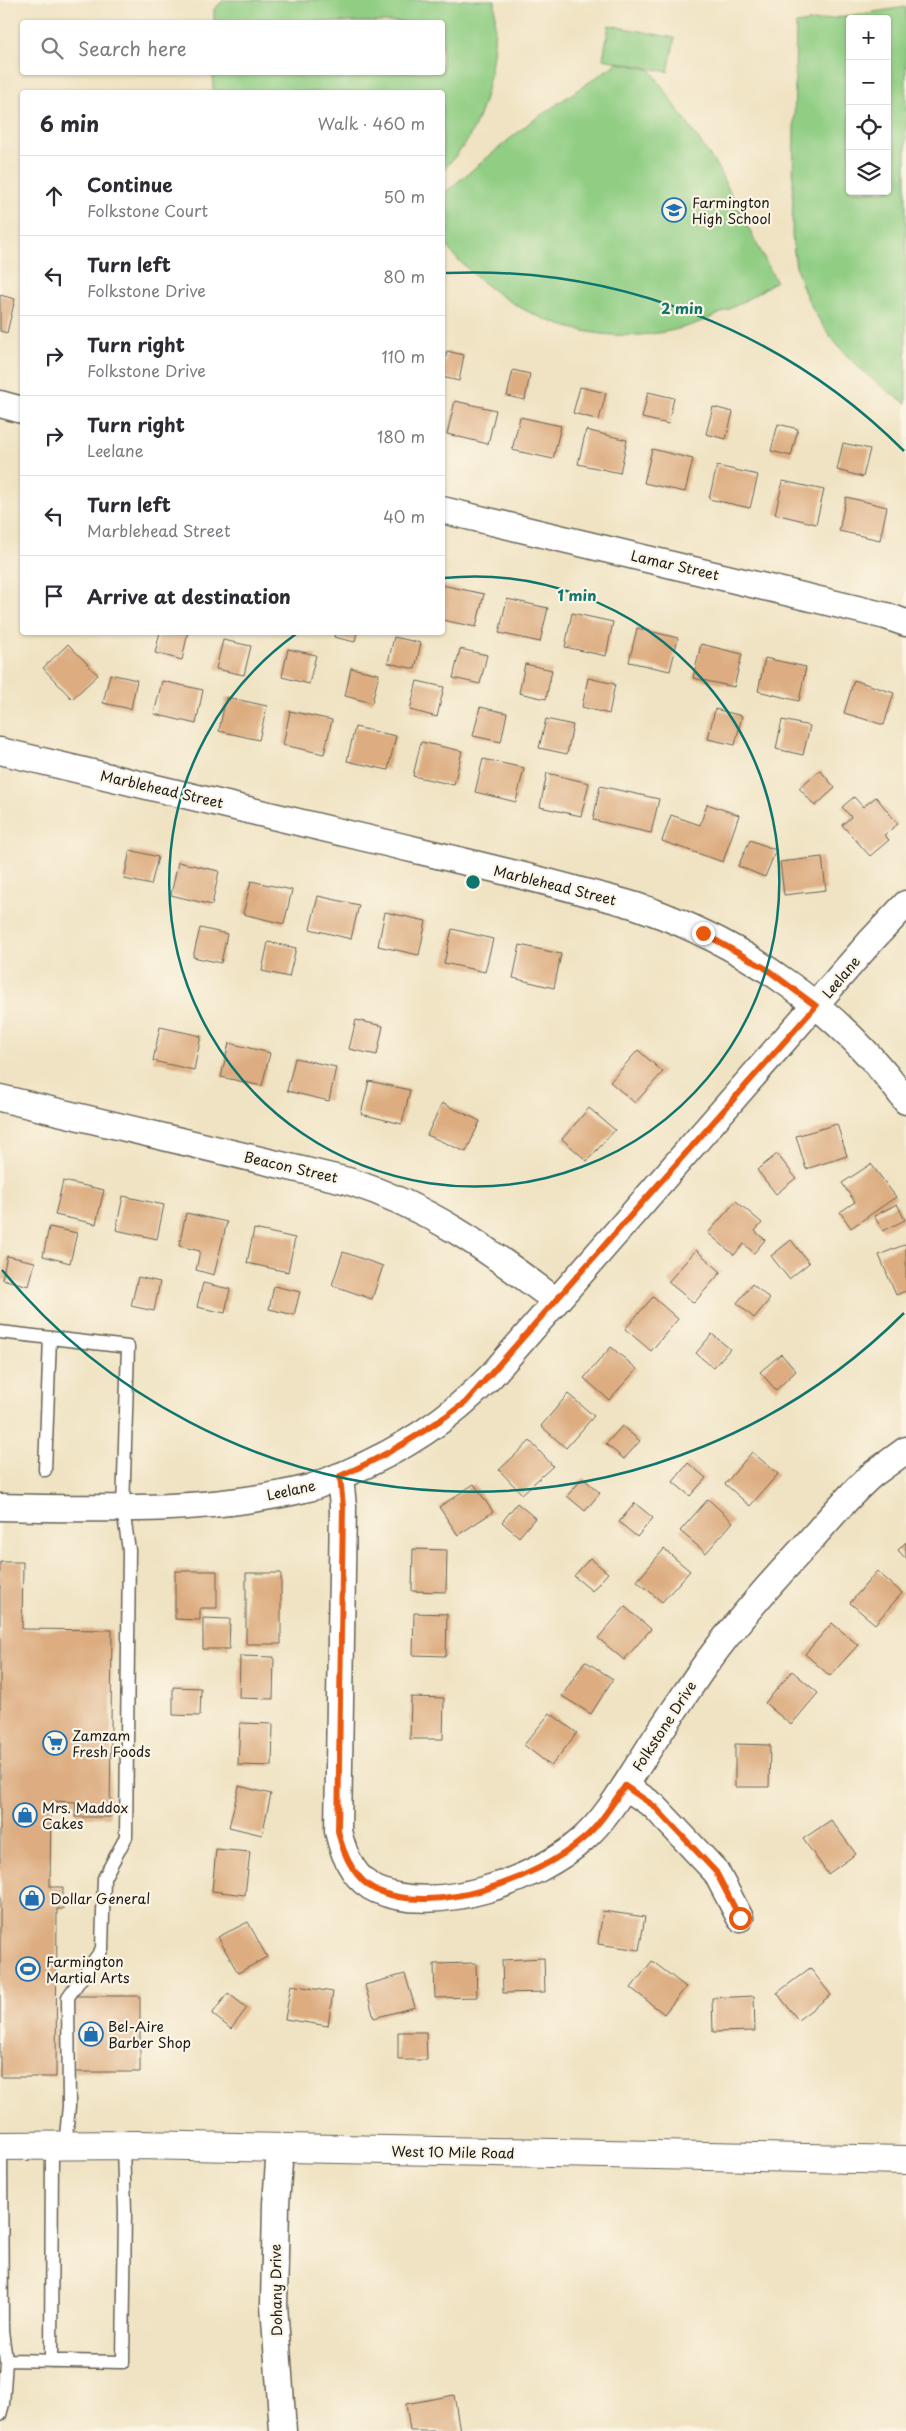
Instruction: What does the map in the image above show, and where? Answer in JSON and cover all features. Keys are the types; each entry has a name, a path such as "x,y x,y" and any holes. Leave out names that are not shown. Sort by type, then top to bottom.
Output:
{"street":[{"path":"0,404 20,409"},
{"name":"Lamar Street","path":"445,511 886,616 906,623"},
{"name":"Marblehead Street","path":"0,750 540,880 643,908 703,933 740,952 765,968 816,1006 852,1038 882,1070 906,1101"},
{"name":"Leelane","path":"0,1506 123,1510 201,1506 311,1488 377,1460 426,1431 465,1403 816,1006 870,942 906,904"},
{"name":"Beacon Street","path":"0,1098 348,1181 387,1193 444,1222 498,1257 556,1300"},
{"name":"Folkstone Drive","path":"340,1476 343,1507 338,1831 343,1852 360,1877 376,1889 401,1897 434,1898 492,1887 543,1866 584,1839 625,1786 709,1658 765,1590 873,1475 906,1450"},
{"path":"625,1786 654,1806 716,1872 740,1918"},
{"name":"West 10 Mile Road","path":"0,2146 280,2148 906,2160"},
{"name":"Dohany Drive","path":"280,2148 276,2204 274,2305 283,2431"}],"lane":[{"path":"0,1332 128,1348 123,1510 128,1550 126,1837 104,1878 102,1949 68,1997 69,2106 58,2146 51,2361"},
{"path":"46,1470 50,1338"},
{"path":"0,2146 1,2331 6,2360 4,2404 0,2415"},
{"path":"6,2360 123,2362 125,2212 123,2146"}],"green space":[{"path":"224,0 495,0 493,54 482,109 467,141 445,169 445,90 213,90 213,75 445,75 445,20 214,20 214,9"},
{"path":"906,7 906,403 871,378 854,363 826,330 804,291 795,262 792,236 796,24 846,16 846,195 891,195 891,15 854,15"},
{"path":"609,25 675,38 668,72 603,59"},
{"path":"617,63 650,69 716,165 776,281 747,299 701,322 651,334 602,334 578,330 533,314 512,303 473,274 452,254 445,242 445,192 528,124"}],"building":[{"path":"0,295 15,299 7,333 0,331"},
{"path":"447,351 464,355 459,381 445,378"},
{"path":"513,370 530,374 525,400 507,396"},
{"path":"580,387 606,393 599,420 573,413"},
{"path":"648,392 674,398 668,424 642,418"},
{"path":"455,401 496,410 488,444 447,434"},
{"path":"713,407 733,412 726,439 706,434"},
{"path":"520,417 561,426 553,459 512,450"},
{"path":"778,424 798,429 791,456 771,451"},
{"path":"586,430 627,440 620,473 578,464"},
{"path":"843,443 870,449 863,477 837,470"},
{"path":"652,449 693,459 685,492 644,483"},
{"path":"717,466 758,475 750,508 709,499"},
{"path":"783,481 824,490 816,524 775,514"},
{"path":"846,497 887,507 880,540 839,531"},
{"path":"445,586 484,594 476,627 445,621"},
{"path":"507,599 548,608 540,642 499,633"},
{"path":"572,613 613,622 606,656 565,647"},
{"path":"637,628 678,638 670,671 629,662"},
{"path":"159,635 187,635 182,660 155,653"},
{"path":"334,635 356,635 355,642 334,637"},
{"path":"394,637 421,643 415,669 388,663"},
{"path":"223,640 251,646 244,675 216,669"},
{"path":"68,644 98,675 72,699 43,668"},
{"path":"701,644 742,654 734,687 693,678"},
{"path":"288,649 316,655 309,684 282,677"},
{"path":"460,649 487,655 480,684 453,678"},
{"path":"765,658 806,667 799,701 758,691"},
{"path":"525,664 552,670 546,699 519,693"},
{"path":"351,668 379,674 372,703 345,696"},
{"path":"110,674 137,680 131,709 103,703"},
{"path":"588,678 615,684 609,714 582,707"},
{"path":"854,680 894,693 884,725 844,713"},
{"path":"162,681 203,690 196,724 154,714"},
{"path":"417,681 444,687 437,717 410,710"},
{"path":"226,697 267,706 259,740 219,731"},
{"path":"480,707 507,713 501,742 473,736"},
{"path":"715,709 742,716 735,745 708,739"},
{"path":"290,711 332,720 324,754 283,745"},
{"path":"546,719 573,725 567,754 539,748"},
{"path":"782,720 810,726 803,755 776,749"},
{"path":"355,727 396,736 388,770 347,761"},
{"path":"421,742 462,751 454,785 413,776"},
{"path":"483,759 524,768 516,802 475,792"},
{"path":"820,770 835,788 815,806 799,788"},
{"path":"547,773 589,783 581,816 540,807"},
{"path":"600,786 659,799 651,833 593,820"},
{"path":"854,797 863,807 876,797 898,824 884,835 889,840 870,856 842,825 851,817 842,807"},
{"path":"707,804 739,815 723,862 662,841 671,815 700,825"},
{"path":"750,840 776,850 765,877 738,866"},
{"path":"130,850 158,857 151,885 124,879"},
{"path":"822,857 826,890 784,895 780,862"},
{"path":"178,862 219,871 212,905 171,895"},
{"path":"251,881 292,890 284,924 243,914"},
{"path":"318,896 359,905 351,939 310,929"},
{"path":"385,912 426,921 419,955 378,946"},
{"path":"200,928 227,934 221,963 193,957"},
{"path":"452,929 493,939 485,972 444,963"},
{"path":"268,942 296,948 289,977 262,971"},
{"path":"520,945 561,954 554,988 513,978"},
{"path":"356,1020 383,1026 377,1055 349,1049"},
{"path":"160,1027 201,1036 194,1070 153,1061"},
{"path":"229,1043 270,1053 262,1086 221,1077"},
{"path":"638,1050 663,1072 635,1103 610,1082"},
{"path":"295,1058 336,1067 329,1101 287,1091"},
{"path":"369,1081 410,1090 402,1124 361,1114"},
{"path":"442,1103 480,1121 466,1152 427,1135"},
{"path":"589,1108 615,1130 587,1161 562,1139"},
{"path":"837,1124 847,1156 806,1169 796,1136"},
{"path":"777,1154 796,1178 776,1194 757,1170"},
{"path":"871,1164 896,1197 851,1228 840,1212 855,1202 842,1183"},
{"path":"63,1181 104,1190 96,1224 55,1215"},
{"path":"123,1196 164,1205 157,1239 116,1230"},
{"path":"736,1201 762,1223 755,1231 765,1240 754,1253 744,1244 734,1255 708,1233"},
{"path":"897,1204 905,1220 883,1231 874,1216"},
{"path":"186,1213 227,1222 214,1275 196,1270 200,1251 179,1246"},
{"path":"49,1227 77,1233 70,1263 43,1256"},
{"path":"254,1229 295,1238 288,1272 247,1263"},
{"path":"791,1240 809,1263 789,1279 771,1256"},
{"path":"906,1244 906,1291 896,1295 879,1255"},
{"path":"696,1250 721,1272 694,1303 668,1282"},
{"path":"343,1252 383,1266 372,1299 332,1285"},
{"path":"7,1256 35,1262 29,1286 2,1279"},
{"path":"138,1277 160,1282 154,1311 131,1306"},
{"path":"203,1283 230,1289 225,1313 197,1307"},
{"path":"752,1284 770,1299 754,1318 737,1303"},
{"path":"274,1286 300,1292 294,1315 269,1309"},
{"path":"653,1297 678,1319 651,1351 625,1329"},
{"path":"712,1334 730,1349 713,1368 696,1353"},
{"path":"611,1347 637,1369 609,1400 584,1378"},
{"path":"781,1354 796,1371 776,1390 760,1372"},
{"path":"568,1394 594,1416 566,1448 541,1426"},
{"path":"622,1426 640,1441 624,1459 606,1444"},
{"path":"530,1441 553,1466 522,1494 499,1470"},
{"path":"752,1452 778,1474 750,1506 725,1484"},
{"path":"688,1463 706,1478 690,1496 673,1482"},
{"path":"583,1478 600,1493 585,1511 567,1496"},
{"path":"474,1484 493,1512 458,1535 439,1507"},
{"path":"708,1499 733,1522 706,1553 680,1531"},
{"path":"517,1503 535,1518 519,1537 502,1522"},
{"path":"635,1503 653,1518 637,1537 619,1522"},
{"path":"906,1542 906,1559 898,1550"},
{"path":"413,1549 447,1550 446,1592 412,1591"},
{"path":"664,1549 690,1571 662,1602 637,1581"},
{"path":"590,1558 608,1573 592,1591 574,1576"},
{"path":"0,1562 23,1562 22,1629 112,1630 110,1817 75,1817 76,1802 51,1801 50,1887 63,1887 63,1909 57,1909 56,2077 0,2077"},
{"path":"175,1571 217,1571 217,1608 200,1608 200,1620 175,1619"},
{"path":"877,1571 902,1593 875,1624 850,1603"},
{"path":"246,1573 281,1573 281,1644 246,1644"},
{"path":"625,1607 651,1629 624,1660 598,1638"},
{"path":"414,1613 447,1614 446,1656 413,1655"},
{"path":"203,1618 230,1619 229,1649 203,1649"},
{"path":"832,1623 858,1645 830,1676 805,1654"},
{"path":"240,1656 274,1657 273,1699 239,1698"},
{"path":"585,1661 613,1679 591,1714 562,1696"},
{"path":"792,1671 818,1693 791,1725 765,1703"},
{"path":"173,1687 201,1688 200,1716 173,1715"},
{"path":"411,1697 444,1698 443,1739 410,1739"},
{"path":"550,1713 577,1733 551,1766 524,1745"},
{"path":"240,1723 273,1724 272,1766 238,1765"},
{"path":"735,1744 770,1745 769,1787 735,1787"},
{"path":"239,1786 271,1794 262,1835 229,1827"},
{"path":"831,1820 856,1854 828,1874 803,1839"},
{"path":"216,1849 250,1852 245,1895 212,1891"},
{"path":"603,1911 645,1917 639,1950 598,1944"},
{"path":"248,1922 267,1957 238,1973 218,1937"},
{"path":"544,1958 545,1992 503,1993 502,1960"},
{"path":"652,1961 686,1987 664,2014 631,1988"},
{"path":"476,1963 477,1997 435,1998 434,1964"},
{"path":"810,1968 831,1995 798,2020 777,1993"},
{"path":"405,1974 415,2007 374,2018 365,1985"},
{"path":"291,1985 333,1992 328,2026 285,2019"},
{"path":"228,1993 247,2008 231,2029 212,2014"},
{"path":"74,1996 140,1996 140,2072 74,2072"},
{"path":"754,1996 755,2031 713,2032 712,1998"},
{"path":"398,2032 426,2032 427,2060 398,2060"},
{"path":"454,2395 460,2431 410,2431 406,2404"}],"place":[{"name":"Farmington High School","path":"674,210"},
{"name":"Zamzam Fresh Foods","path":"55,1743"},
{"name":"Mrs. Maddox Cakes","path":"25,1815"},
{"name":"Dollar General","path":"32,1898"},
{"name":"Farmington Martial Arts","path":"28,1969"},
{"name":"Bel-Aire Barber Shop","path":"91,2034"}],"route":[{"path":"703,933 740,952 765,968 816,1006 492,1375 465,1403 426,1431 377,1460 340,1476 343,1507 338,1831 343,1852 360,1877 376,1889 401,1897 434,1898 466,1894 516,1879 543,1866 584,1839 625,1786 654,1806 716,1872 740,1918"}]}
